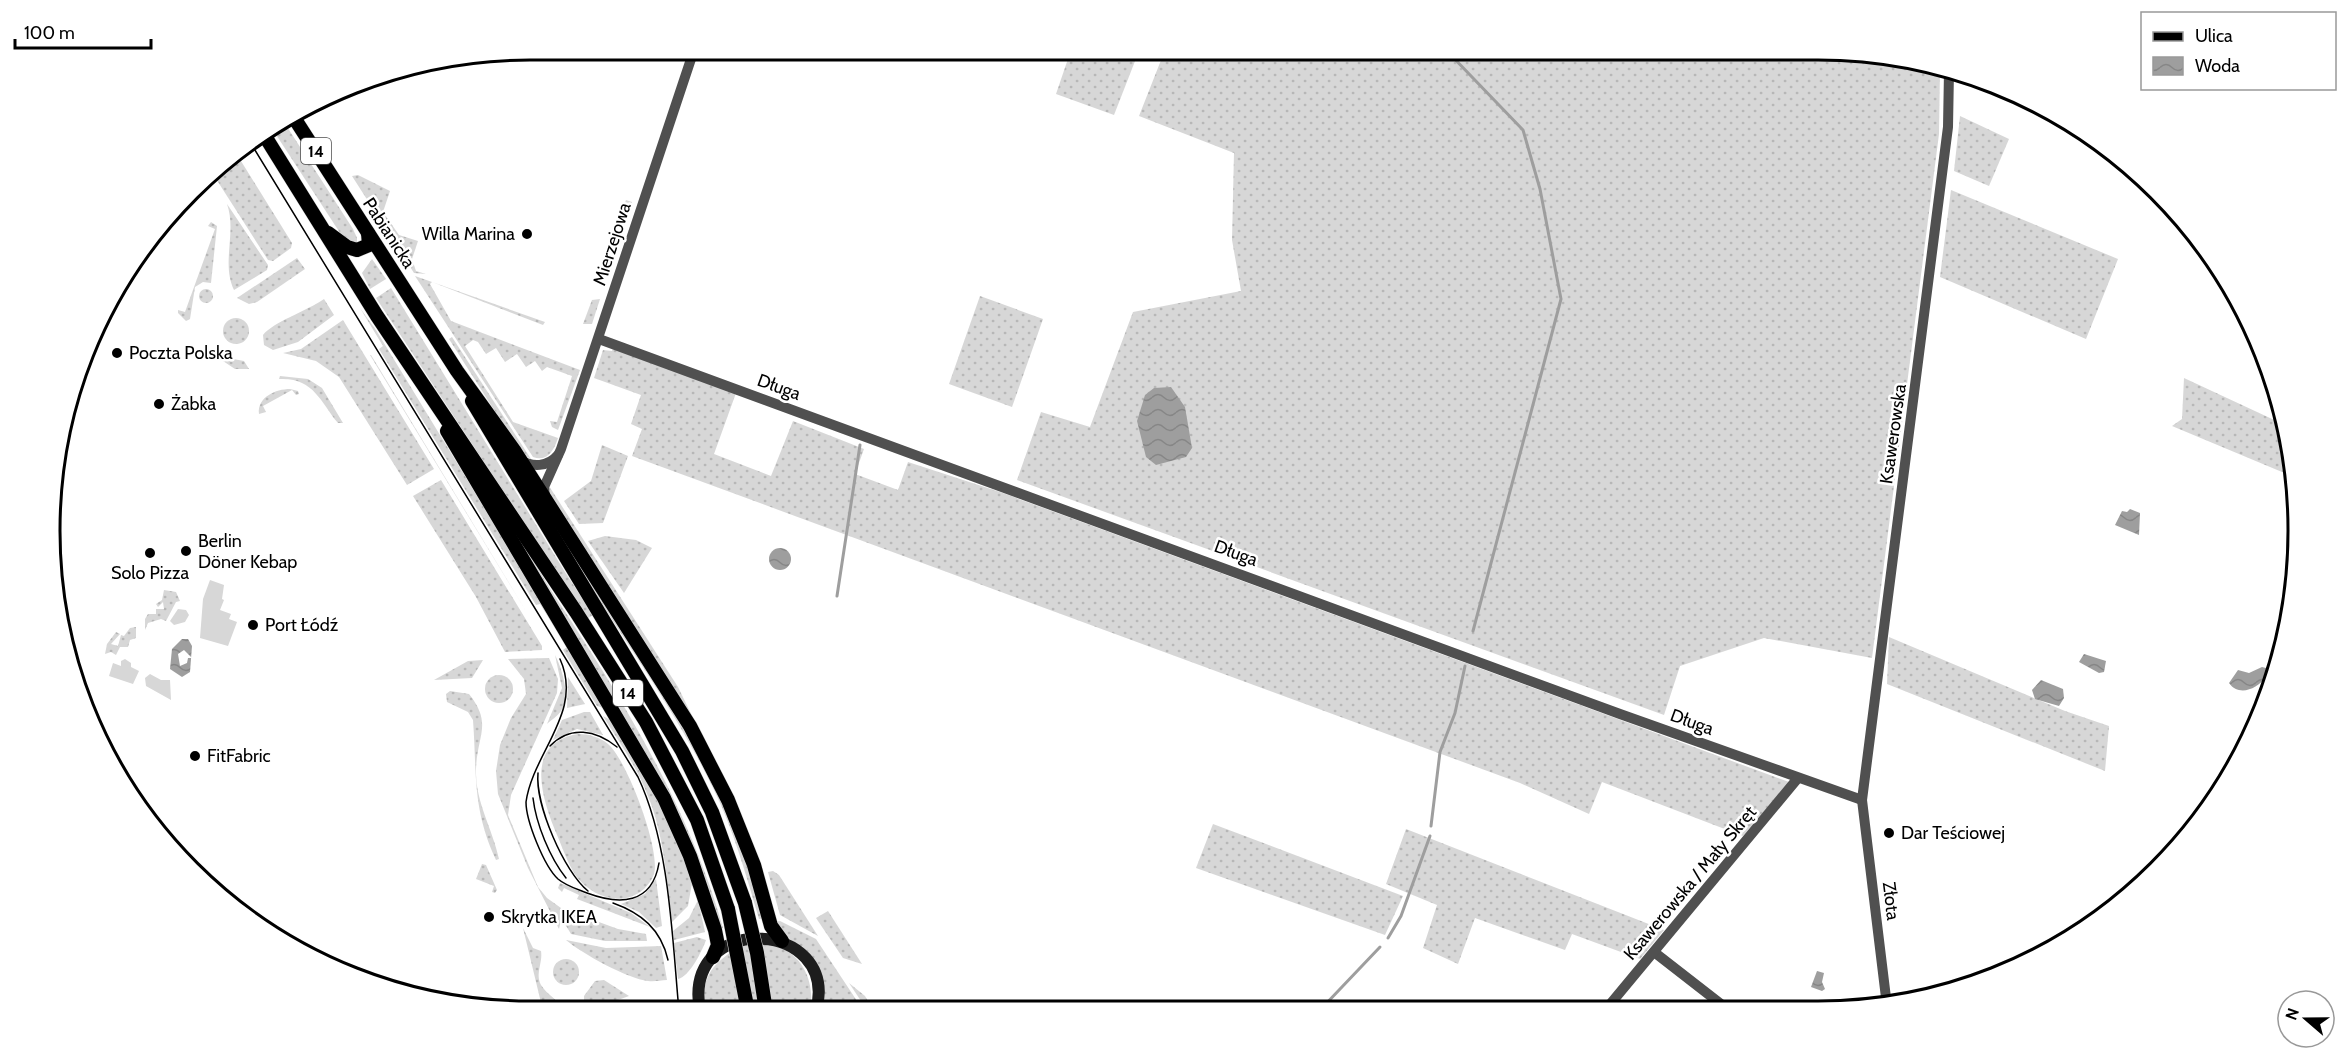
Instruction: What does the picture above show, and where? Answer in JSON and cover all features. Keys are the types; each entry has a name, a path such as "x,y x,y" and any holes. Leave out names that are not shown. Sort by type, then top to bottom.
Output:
{"main road":[{"name":"Pabianicka","path":"297,122 457,371"},
{"name":"14","path":"267,140 427,392 570,603 646,722 697,820 728,909 746,1001"},
{"path":"322,228 347,247 357,250 369,245 368,233"},
{"path":"457,371 490,413 711,762 742,832 771,926 782,941"},
{"name":"14","path":"457,371 481,418 682,751 720,830 745,903 757,953 764,1001"},
{"path":"427,392 455,447 632,739 664,798 690,856 718,945 704,970 699,986 700,1001"},
{"path":"713,957 726,947 744,939 763,937 782,941 796,950 809,965 821,1001"},
{"path":"817,1001 818,996"}],"street":[{"name":"Mierzejowa","path":"545,498 544,487 561,449 599,339 691,60"},
{"name":"Ksawerowska","path":"1862,800 1942,177 1948,127 1949,79"},
{"name":"Długa","path":"599,339 1862,800"},
{"path":"519,459 530,465 544,465 553,460 561,449"},
{"name":"Ksawerowska / Mały Skręt","path":"1613,1001 1798,778"},
{"name":"Złota","path":"1862,800 1886,996"},
{"path":"1654,952 1717,1001"}],"shaded area":[{"path":"1068,60 1135,60 1114,115 1056,94"},
{"path":"1161,60 1817,60 1879,64 1940,76 1939,134 1872,658 1764,638 1680,666 1664,715 1017,480 1041,412 1090,427 1133,312 1241,291 1232,240 1234,153 1139,116"},
{"path":"1960,116 2009,139 1989,186 1954,171"},
{"path":"288,128 353,229 357,238 357,247 344,239 276,135"},
{"path":"240,160 292,243 291,248 273,261 268,260 217,180"},
{"path":"358,175 390,191 383,212 399,235 418,241 412,259 416,271 426,274 414,273 352,176"},
{"path":"1951,190 2118,259 2086,339 1940,277"},
{"path":"626,200 632,202 626,222 619,220"},
{"path":"227,204 268,265 267,270 234,290 229,269 230,215"},
{"path":"370,211 406,267 403,269"},
{"path":"211,222 217,226 211,283 203,282 195,287 190,319 186,321 178,310 185,312 215,229 208,226"},
{"path":"297,258 305,269 257,302 249,304 237,298"},
{"path":"372,259 386,279 370,289 362,273"},
{"path":"415,276 432,282 430,284 451,321 580,370 558,430 552,427 550,421 557,422 572,376 547,367 542,371 535,361 526,367 517,354 505,362 496,348 486,354 478,342 473,340 465,346 513,422 558,438 550,454 543,458 533,457"},
{"path":"432,282 545,322 543,325"},
{"path":"391,288 593,615 587,619 376,298"},
{"path":"203,289 209,289 213,296 209,303 203,303 199,299 199,293"},
{"path":"980,296 1043,319 1012,407 949,384"},
{"path":"324,299 334,315 298,342 273,350 264,345 263,335 268,330"},
{"path":"600,299 592,324 583,324 592,300"},
{"path":"360,308 376,330 607,709 597,706 563,650 567,647 540,604 536,605 379,349 383,346"},
{"path":"236,318 245,322 249,331 245,340 236,344 227,340 223,331 227,322"},
{"path":"343,320 434,469 407,485 339,377 316,361 283,353 301,349"},
{"path":"452,337 531,459 522,454 449,339"},
{"path":"613,348 736,393 714,454 771,476 793,421 864,449 855,474 898,490 908,462 1000,492 1789,782 1743,836 1602,782 1589,814 1520,783 632,456 642,429 631,424 641,395 594,378 603,350 612,351"},
{"path":"370,355 371,355 526,611"},
{"path":"228,358 244,361 249,369 235,369 223,361"},
{"path":"280,376 308,379 322,388 343,423 338,423 308,386 291,379 279,379"},
{"path":"2184,378 2275,420 2284,473 2172,426 2182,419"},
{"path":"290,389 298,391 299,394 296,395 292,390 263,406 266,412 259,414 261,403 268,395"},
{"path":"602,445 628,456 603,523 579,524 564,501 591,481"},
{"path":"441,480 542,646 542,650 505,652 476,597 413,496"},
{"path":"549,486 678,687 695,722 550,497"},
{"path":"553,523 699,753 741,843 764,918 759,919 728,821 696,755"},
{"path":"508,526 525,547 627,711 650,753 691,838 723,928 718,929 666,789"},
{"path":"605,536 636,540 652,548 624,593 588,541"},
{"path":"210,580 224,585 222,599 224,600 220,610 231,614 229,619 237,622 228,646 200,638 203,599"},
{"path":"164,590 176,592 180,601 176,602 166,621 161,619 148,623 145,630 145,619 148,614 156,614 156,609 164,609 163,602 158,607 156,604 162,600"},
{"path":"178,609 186,610 189,615 185,622 174,625 170,621"},
{"path":"136,627 136,638 130,640 128,647 120,647 116,655 111,652 105,654 107,644 116,632 120,634 111,644 118,646 121,635 124,636 130,628"},
{"path":"1889,637 2065,711 2109,726 2105,771 1887,684"},
{"path":"555,655 563,675 565,698 561,711 547,724 562,688"},
{"path":"549,658 558,679 557,693 511,795 508,815 538,887 547,898 561,908 559,929 528,868 498,794 496,771 500,745 511,718 526,694 524,679 508,659"},
{"path":"125,659 131,663 131,667 139,671 133,684 109,676 113,663 121,666 121,661"},
{"path":"483,660 472,678 434,680 468,661"},
{"path":"150,674 161,680 170,680 171,700 146,686 145,678"},
{"path":"499,675 509,679 513,689 509,699 499,703 489,699 485,689 489,679"},
{"path":"568,677 585,704 567,708"},
{"path":"450,691 469,694 480,714 482,730 476,775 473,720 468,712 447,702 446,694"},
{"path":"590,712 603,735 577,729 553,740 562,720"},
{"path":"603,716 612,721 652,786 682,853 692,883 688,906 672,922 658,826 648,796 639,775"},
{"path":"578,734 601,739 616,753 633,786 648,827 655,862 654,874 644,889 626,898 617,899 599,894 590,890 576,876 546,806 541,775 543,761 549,749 560,740"},
{"path":"477,784 499,859 496,860 483,824"},
{"path":"1213,824 1403,896 1385,935 1196,868"},
{"path":"1406,829 1664,930 1640,959 1572,934 1565,950 1475,918 1458,964 1423,948 1437,905 1386,884"},
{"path":"482,864 486,865 497,890 495,893 492,892 494,886 476,879"},
{"path":"773,871 779,875 818,936 780,915 768,872"},
{"path":"656,879 662,926 656,928 639,912 621,904 645,894"},
{"path":"560,883 631,913 650,927 577,899 579,895 564,888 562,892 558,888"},
{"path":"698,900 705,932 674,940 673,931 689,918"},
{"path":"566,910 618,929 646,934 647,941 605,941 571,934 565,924"},
{"path":"828,911 862,964 843,958 816,918"},
{"path":"780,921 816,939 857,1001 825,1001 821,978 806,951 783,934 776,922"},
{"path":"523,928 533,948 541,951 539,981 556,1001 541,1001"},
{"path":"697,937 706,940 702,950 687,973 678,979 674,943"},
{"path":"566,940 606,948 661,946 667,980 648,981 629,976 593,958"},
{"path":"745,944 775,946 788,952 802,965 806,973 811,1001 704,1001 707,978 718,962"},
{"path":"566,959 575,963 579,972 575,981 566,985 557,981 553,972 557,963"},
{"path":"604,980 629,996 617,1001 584,1001 584,996 595,981"},
{"path":"849,983 868,1001 861,1001"}],"water":[{"path":"1171,387 1185,407 1192,448 1186,457 1156,465 1146,457 1137,421 1145,395 1154,388"},
{"path":"2130,509 2140,513 2139,535 2115,525 2122,511 2127,512"},
{"path":"780,548 788,551 791,559 788,567 780,570 772,567 769,559 772,551"},
{"path":"182,639 188,639 192,646 190,672 182,677 170,669 172,649"},
{"path":"2084,654 2106,661 2104,672 2099,673 2079,662"},
{"path":"2262,667 2266,668 2264,679 2253,688 2238,690 2229,683 2238,670 2249,673"},
{"path":"2041,680 2063,689 2064,698 2059,706 2035,699 2032,690"},
{"path":"1817,971 1824,973 1822,982 1825,989 1822,991 1811,987"}],"pier":[{"path":"184,650 192,658 188,658 187,663 180,666 178,654"}],"waterway":[{"path":"1456,60 1523,130 1540,189 1561,299 1473,631"},
{"path":"837,596 860,445"},
{"path":"1431,826 1440,752 1455,713 1465,666"},
{"path":"1388,938 1401,916 1430,836"},
{"path":"1329,1001 1380,947"}],"tram line":[{"path":"255,149 638,777 649,804 663,861 678,1001"},
{"path":"560,659 566,678 566,697 562,714 530,784 526,802 532,831 542,854 553,873 561,881 599,897 622,900 642,894 655,877 659,863"},
{"path":"550,746 566,735 583,732 600,737 617,747"},
{"path":"538,773 541,802 553,837 570,869 588,891"},
{"path":"533,798 537,819 545,840 566,878"},
{"path":"613,903 641,917 655,931 668,960"}],"place":[{"name":"Willa Marina","path":"527,234"},
{"name":"Poczta Polska","path":"117,353"},
{"name":"Żabka","path":"159,404"},
{"name":"Berlin Döner Kebap","path":"186,551"},
{"name":"Solo Pizza","path":"150,553"},
{"name":"Port Łódź","path":"253,625"},
{"name":"FitFabric","path":"195,756"},
{"name":"Dar Teściowej","path":"1889,833"},
{"name":"Skrytka IKEA","path":"489,917"}]}
